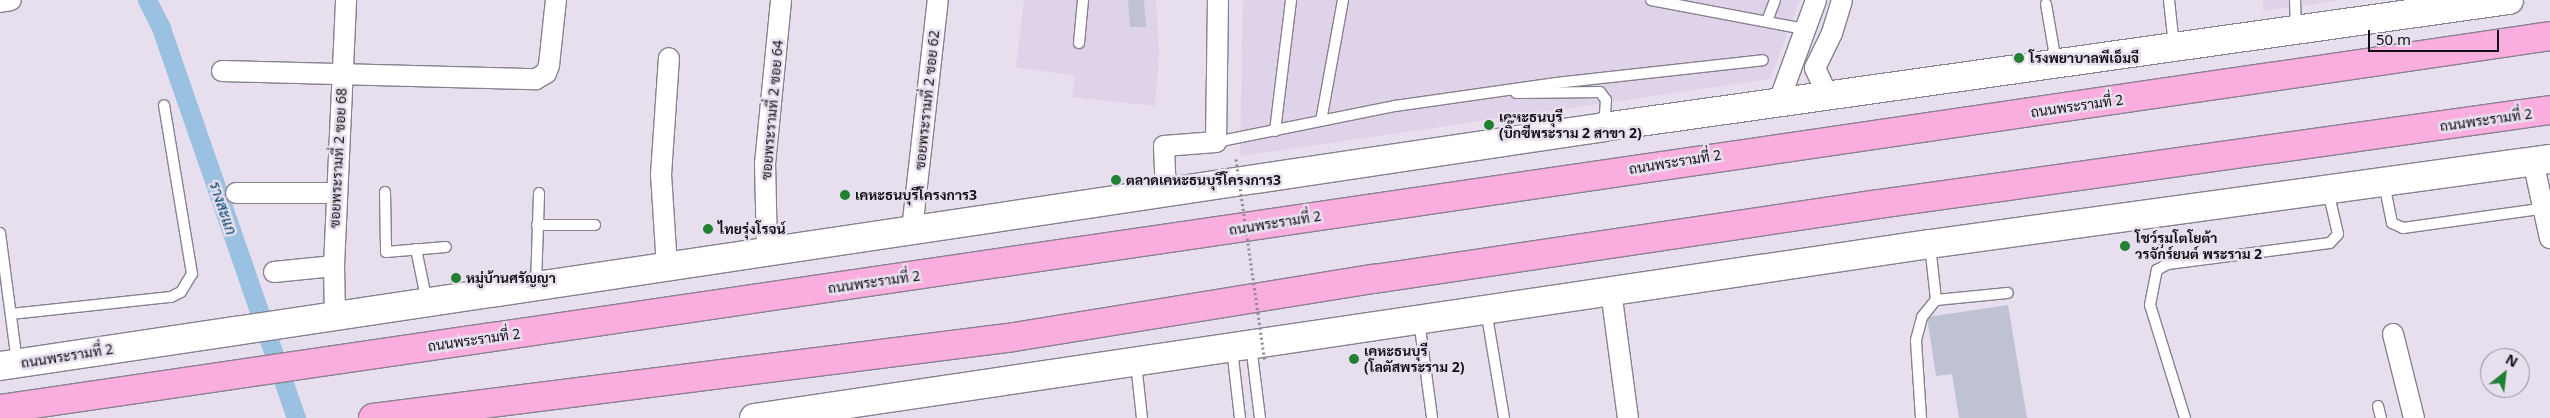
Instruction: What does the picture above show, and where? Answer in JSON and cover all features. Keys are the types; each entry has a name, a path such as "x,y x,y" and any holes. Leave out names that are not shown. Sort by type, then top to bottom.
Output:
{"highway":[{"name":"ถนนพระรามที่ 2","path":"0,409 2550,36"},
{"name":"ถนนพระรามที่ 2","path":"373,418 1014,337 1374,278 1936,196 2550,110"}],"main road":[{"name":"ถนนพระรามที่ 2","path":"9,365 667,267 767,250 1166,194 1604,127 1778,104 2473,2 2509,0"},
{"path":"754,418 903,407 1136,362 1249,352 1419,319 1930,244 2542,160"}],"street":[{"path":"0,2 11,0"},
{"name":"ซอยพระรามที่ 2 ซอย 68","path":"335,317 336,193 346,0"},
{"path":"222,71 540,78 546,73 549,65 556,0"},
{"name":"ซอยพระรามที่ 2 ซอย 64","path":"767,250 765,164 781,0"},
{"name":"ซอยพระรามที่ 2 ซอย 62","path":"912,230 938,0"},
{"path":"1166,194 1164,146 1216,142 1218,0"},
{"path":"1778,104 1816,0"},
{"path":"1828,96 1815,68 1832,33 1842,0"},
{"path":"667,267 661,175 669,58"},
{"path":"2542,160 2550,238"},
{"path":"236,193 336,193"},
{"path":"274,272 334,266"},
{"path":"1611,291 1628,418"},
{"path":"2392,334 2414,418"}],"lane":[{"path":"1079,43 1083,0"},
{"path":"1275,131 1292,0"},
{"path":"1321,121 1342,0"},
{"path":"1651,0 1804,29"},
{"path":"1767,21 1776,0"},
{"path":"2168,0 2174,46"},
{"path":"2295,0 2296,28"},
{"path":"2046,4 2056,62"},
{"path":"1216,142 1395,106 1609,76 1763,60"},
{"path":"1500,92 1536,94 1597,91 1606,100 1604,127"},
{"path":"12,314 171,296 181,292 192,274 164,105"},
{"path":"2384,182 2392,223 2403,228 2547,208"},
{"path":"2185,418 2150,305 2150,293 2157,270 2168,264 2330,243 2338,234 2327,190"},
{"path":"385,192 386,252 446,247"},
{"path":"536,286 539,193"},
{"path":"537,225 595,225"},
{"path":"0,233 12,314 9,365"},
{"path":"1930,244 1936,300"},
{"path":"416,249 427,302"},
{"path":"1921,418 1916,340 1922,317 1936,300 2008,292"},
{"path":"1486,309 1504,418"},
{"path":"1419,319 1432,418"},
{"path":"1240,418 1249,352"},
{"path":"1249,352 1260,418"},
{"path":"1136,362 1142,418"},
{"path":"2378,406 2382,418"}],"path":[{"path":"1236,159 1249,352"}],"shaded area":[{"path":"1024,0 1156,0 1159,52 1155,106 1072,97 1075,76 1016,67"},
{"path":"1243,0 1800,0 1770,79 1240,156"},
{"path":"2263,0 2343,0 2263,11"}],"building":[{"path":"1128,0 1144,0 1146,27 1130,27"},
{"path":"2008,305 2027,418 1959,418 1952,374 1936,376 1927,317"}],"waterway":[{"name":"รางสะแก","path":"147,0 161,28 296,418"}],"place":[{"name":"โรงพยาบาลพีเอ็มจี","path":"2019,58"},
{"name":"เคหะธนบุรี (บิ๊กซีพระราม 2 สาขา 2)","path":"1489,125"},
{"name":"ตลาดเคหะธนบุรีโครงการ3","path":"1116,180"},
{"name":"เคหะธนบุรีโครงการ3","path":"845,195"},
{"name":"ไทยรุ่งโรจน์","path":"708,229"},
{"name":"โชว์รูมโตโยต้า วรจักร์ยนต์ พระราม 2","path":"2125,246"},
{"name":"หมู่บ้านศรัญญา","path":"456,278"},
{"name":"เคหะธนบุรี (โลตัสพระราม 2)","path":"1354,359"}]}
